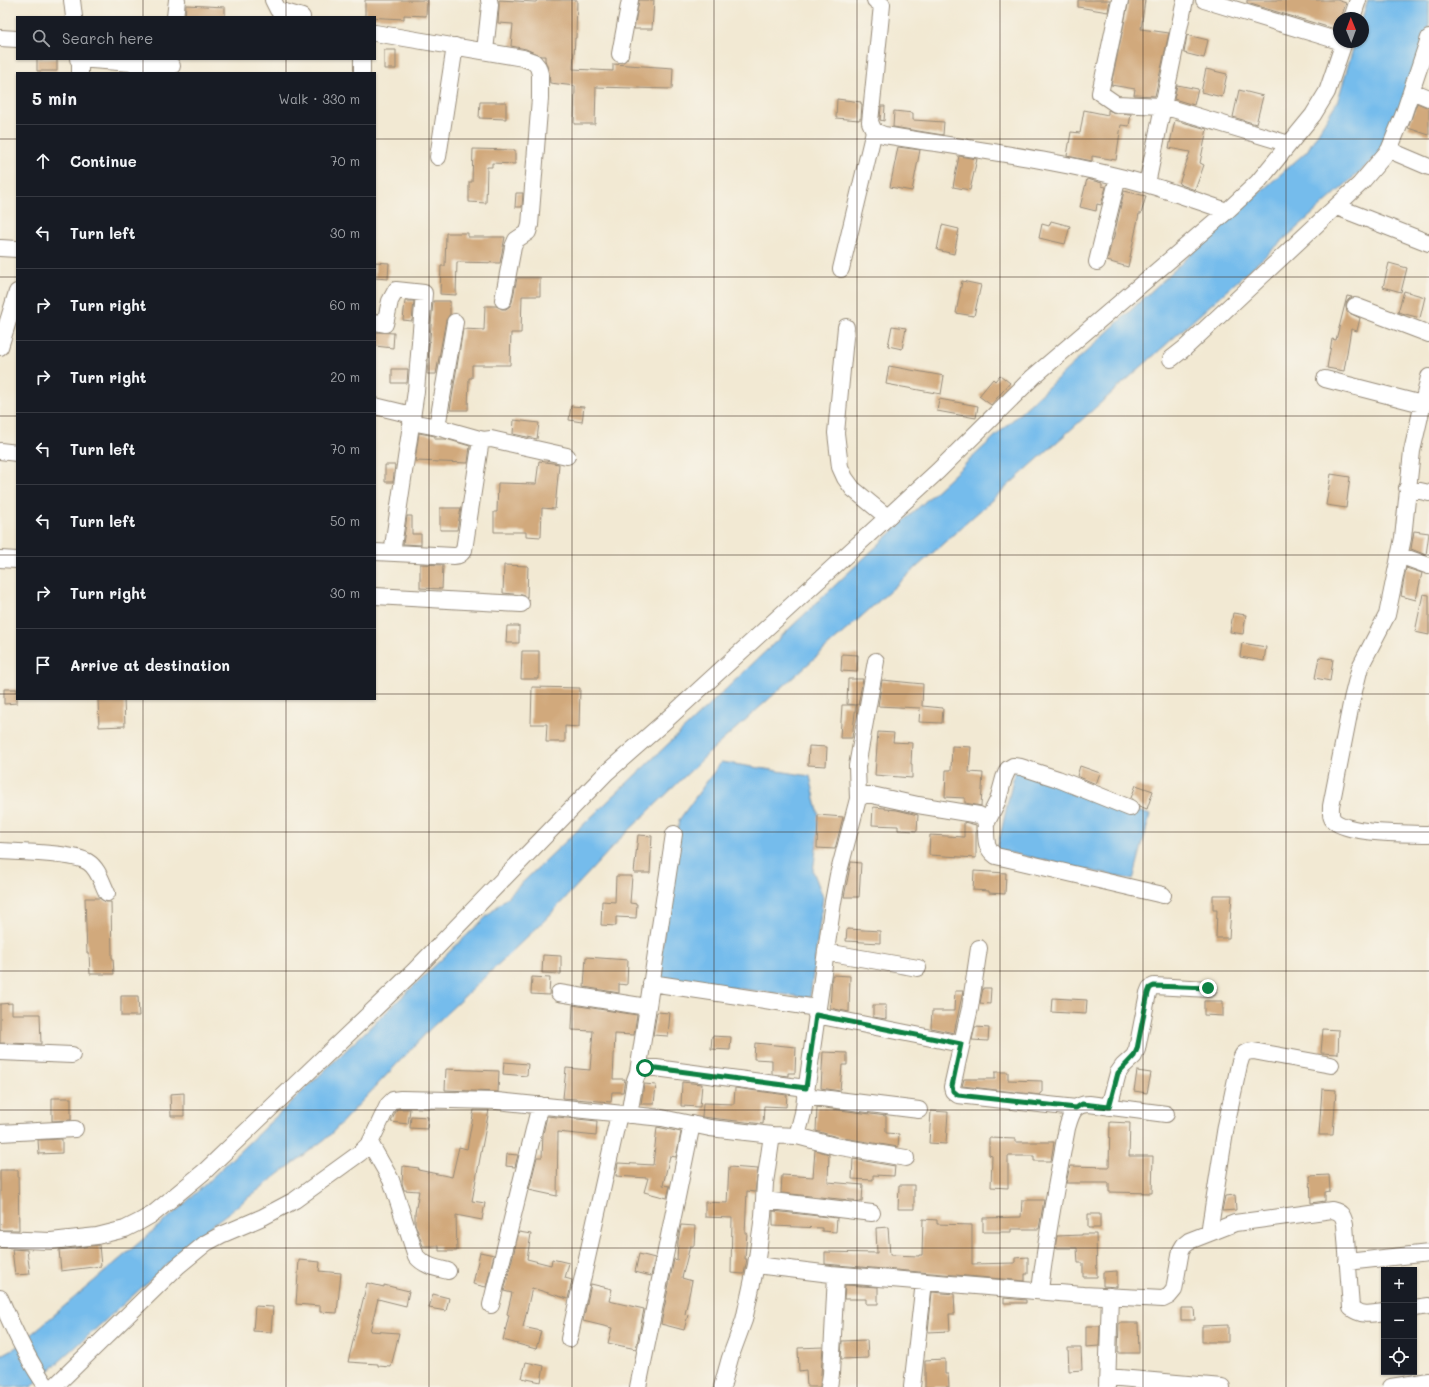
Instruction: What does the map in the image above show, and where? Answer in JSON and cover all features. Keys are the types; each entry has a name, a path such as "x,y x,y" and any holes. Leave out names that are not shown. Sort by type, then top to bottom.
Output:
{"street":[{"path":"72,0 74,16"},
{"path":"175,16 177,0"},
{"path":"273,0 274,5 278,10 299,16"},
{"path":"485,51 490,5 489,0"},
{"path":"620,54 630,0"},
{"path":"841,269 874,131 870,122 882,5 876,0"},
{"path":"1120,0 1100,93 1116,104 1163,106 1289,144"},
{"path":"1147,184 1185,0"},
{"path":"1204,0 1333,39"},
{"path":"1354,12 1358,0"},
{"path":"376,33 523,58 534,62 538,67 540,74 540,98 530,225 528,232 516,240 513,247 503,300"},
{"path":"0,38 16,39"},
{"path":"1171,359 1360,184 1389,150 1412,92 1429,38"},
{"path":"438,157 455,46"},
{"path":"0,1239 51,1241 97,1236 125,1229 153,1214 205,1171 414,971 606,773 663,723 938,471 1033,377 1227,211 1258,182 1313,115 1327,92 1342,48"},
{"path":"362,60 362,72"},
{"path":"79,63 172,66"},
{"path":"1412,92 1429,98"},
{"path":"874,131 884,135 1060,164 1118,177 1147,184 1227,211"},
{"path":"1389,150 1429,167"},
{"path":"1097,262 1118,177"},
{"path":"1336,207 1429,243"},
{"path":"0,248 16,248"},
{"path":"376,322 385,324 390,301 396,290 424,294 416,391 392,552"},
{"path":"0,347 16,295"},
{"path":"1356,306 1429,334"},
{"path":"437,427 455,322"},
{"path":"846,327 836,433 840,467 845,478 853,489 887,517"},
{"path":"1429,377 1412,451 1403,538 1387,615 1362,661 1353,692 1331,806 1331,816 1334,821 1342,825 1374,832 1429,834"},
{"path":"1325,379 1422,404"},
{"path":"376,406 437,427 484,440 491,439 567,456"},
{"path":"376,552 454,556 462,553 464,550 480,446 484,440"},
{"path":"0,451 16,453"},
{"path":"1407,488 1429,493"},
{"path":"1399,555 1429,566"},
{"path":"0,559 16,560"},
{"path":"376,596 521,604"},
{"path":"797,1136 806,1092 816,1012 838,875 858,800 857,766 876,661"},
{"path":"986,824 998,800 1008,769 1013,766 1021,767 1058,779 1130,808"},
{"path":"858,800 864,795 872,795 918,805 979,815 985,819 986,843 990,851 996,856 1163,895"},
{"path":"569,1339 624,1115 638,1072 674,834"},
{"path":"0,851 53,854 88,861 98,873 107,893"},
{"path":"979,948 970,1008 952,1086 953,1091 958,1095 1076,1108"},
{"path":"826,952 918,968"},
{"path":"651,983 816,1012 961,1044"},
{"path":"1109,1107 1118,1073 1134,1056 1137,1049 1150,988 1154,986 1208,988"},
{"path":"559,993 647,1007"},
{"path":"1209,1233 1226,1126 1242,1055 1246,1051 1253,1051 1331,1065"},
{"path":"0,1052 72,1055"},
{"path":"638,1072 645,1068 656,1068 918,1110"},
{"path":"0,1298 9,1331 45,1384 206,1243 221,1234 263,1217 295,1200 360,1153 370,1143 388,1105 393,1100 497,1101 662,1118 692,1124 772,1135 797,1136 835,1146 906,1158"},
{"path":"1040,1291 1049,1225 1067,1128 1071,1115 1076,1108 1082,1104 1166,1114"},
{"path":"491,1305 540,1105"},
{"path":"638,1387 692,1124"},
{"path":"0,1133 75,1130"},
{"path":"722,1387 730,1358 744,1320 756,1265 772,1135"},
{"path":"370,1143 391,1180 416,1256 420,1262 427,1266 448,1271"},
{"path":"764,1200 872,1213"},
{"path":"756,1265 836,1275 1083,1295 1163,1299 1169,1296 1174,1290 1181,1250 1189,1241 1235,1223 1332,1210 1339,1212 1345,1224 1351,1308 1357,1313 1368,1314 1381,1312"},
{"path":"1347,1262 1429,1253"},
{"path":"829,1387 836,1275"},
{"path":"912,1387 924,1282"},
{"path":"1110,1296 1107,1382 1222,1387"},
{"path":"1417,1308 1429,1306"},
{"path":"1391,1387 1429,1381"}],"water":[{"path":"1368,0 1429,0 1429,24 1415,78 1383,151 714,748 620,839 545,920 430,1029 329,1136 207,1229 31,1387 0,1387 0,1356 15,1348 180,1208 848,573 1214,233 1307,151 1338,100 1353,48 1369,48 1369,12 1364,12"},
{"path":"721,762 810,776 820,821 813,871 823,897 810,998 658,978 679,820"},
{"path":"1015,770 1150,815 1133,880 997,850"}],"building":[{"path":"365,0 427,0 426,16 404,15 404,19 365,16"},
{"path":"499,0 536,2 537,0 577,0 576,38 573,69 613,71 613,64 673,68 672,89 596,87 595,124 574,124 575,86 550,83 545,56 541,56 526,49 511,46 513,24 498,23"},
{"path":"639,0 654,0 652,29 634,29"},
{"path":"1078,0 1110,0 1108,12 1078,7"},
{"path":"1129,0 1145,0 1141,29 1169,33 1155,96 1134,95 1135,89 1111,85"},
{"path":"1247,0 1337,0 1346,3 1343,12 1333,12 1333,29 1247,3"},
{"path":"186,5 225,7 225,16 185,16"},
{"path":"1187,35 1208,40 1204,58 1184,53"},
{"path":"384,50 396,50 396,69 384,69"},
{"path":"37,60 57,60 57,71 37,71"},
{"path":"1206,69 1227,74 1222,97 1201,92"},
{"path":"1177,85 1198,89 1194,105 1174,99"},
{"path":"1239,90 1263,96 1256,124 1233,117"},
{"path":"837,99 861,102 861,119 836,118"},
{"path":"480,102 506,102 506,119 479,118"},
{"path":"1417,103 1429,108 1429,135 1408,128"},
{"path":"881,106 885,106 884,121 880,120"},
{"path":"1084,110 1108,115 1108,110 1115,113 1131,114 1129,126 1121,125 1116,160 1092,156 1092,161 1067,156 1071,132 1080,133"},
{"path":"894,111 913,113 913,120 944,122 943,135 893,127"},
{"path":"1175,120 1207,129 1200,163 1204,165 1195,190 1179,184 1190,152 1169,148"},
{"path":"898,147 920,150 912,191 890,187"},
{"path":"473,149 515,150 515,164 492,163 492,167 487,167 486,203 469,202 469,182 472,182"},
{"path":"959,156 977,159 970,190 953,187"},
{"path":"1087,179 1102,183 1102,186 1106,187 1101,205 1097,204 1096,211 1080,207"},
{"path":"1124,191 1146,196 1141,214 1139,214 1128,267 1107,261"},
{"path":"516,193 523,193 522,207 515,207"},
{"path":"1051,221 1070,226 1065,244 1039,238 1042,224 1049,226"},
{"path":"942,225 959,229 954,254 937,250"},
{"path":"446,233 468,233 468,237 505,237 500,263 457,262 456,295 440,294 441,266 445,266"},
{"path":"376,262 389,263 388,279 376,278"},
{"path":"1389,263 1407,268 1401,292 1383,287"},
{"path":"517,278 540,278 540,296 522,296 521,333 511,333 510,365 472,365 472,378 469,378 468,410 450,410 463,329 484,330 485,306 496,306 506,309 510,306"},
{"path":"962,281 981,285 974,316 956,313"},
{"path":"1404,291 1425,297 1420,318 1398,312"},
{"path":"1347,296 1352,297 1346,303 1347,312 1360,318 1357,331 1351,329 1344,371 1327,368 1332,339 1336,340"},
{"path":"405,301 414,301 412,321 403,320"},
{"path":"433,301 450,301 450,314 446,320 436,374 427,374"},
{"path":"892,326 906,328 902,349 888,346"},
{"path":"376,332 394,333 393,348 376,346"},
{"path":"889,366 944,376 941,394 886,384"},
{"path":"392,369 408,369 407,383 392,383"},
{"path":"1000,375 1010,383 991,405 979,396 993,379 995,381"},
{"path":"939,399 978,406 976,418 937,411"},
{"path":"571,406 584,407 582,422 569,420"},
{"path":"514,420 539,423 537,439 513,434"},
{"path":"419,433 435,436 435,439 446,439 470,446 468,463 415,461"},
{"path":"539,461 559,464 555,509 542,508 541,537 526,536 526,532 494,532 494,512 497,512 498,483 536,484"},
{"path":"385,465 395,465 393,482 385,482"},
{"path":"1331,474 1350,477 1346,508 1326,505"},
{"path":"440,508 461,508 457,530 440,530"},
{"path":"407,516 412,516 412,534 421,534 421,545 403,544"},
{"path":"1414,531 1429,533 1426,555 1411,549"},
{"path":"420,564 443,565 442,589 420,588"},
{"path":"504,565 528,566 527,597 503,593"},
{"path":"1406,568 1422,573 1416,600 1401,596"},
{"path":"1423,594 1429,595 1429,635 1415,632"},
{"path":"1233,613 1246,615 1243,634 1230,632"},
{"path":"507,626 519,626 519,643 506,643"},
{"path":"1242,643 1266,647 1264,661 1240,657"},
{"path":"522,651 539,651 539,679 521,679"},
{"path":"842,654 858,655 857,672 841,671"},
{"path":"1319,657 1333,659 1330,681 1315,678"},
{"path":"848,679 863,679 858,705 847,704"},
{"path":"882,680 923,684 922,706 943,708 942,723 919,722 920,708 878,706"},
{"path":"532,687 580,688 579,727 565,726 565,742 546,742 547,724 531,724"},
{"path":"4,689 16,689 17,703 4,704"},
{"path":"98,700 124,700 125,726 99,727"},
{"path":"842,705 856,705 852,738 840,738"},
{"path":"878,732 894,733 893,742 912,743 912,778 875,775"},
{"path":"809,746 827,747 826,766 808,765"},
{"path":"952,746 971,747 969,772 983,773 981,806 965,803 965,798 945,797 946,770 951,770"},
{"path":"1080,766 1100,773 1096,784 1077,776"},
{"path":"1136,785 1153,791 1147,809 1139,806 1137,802 1131,798"},
{"path":"873,807 897,810 918,815 917,831 898,830 898,826 872,825"},
{"path":"818,815 843,817 835,849 817,848"},
{"path":"964,822 976,825 976,858 929,855 930,835 964,837"},
{"path":"638,835 652,836 650,873 634,873"},
{"path":"851,862 861,863 859,897 844,897"},
{"path":"974,871 1006,873 1005,894 973,890"},
{"path":"616,876 632,876 630,903 637,904 636,918 616,917 616,926 601,925 602,901 615,902"},
{"path":"1213,895 1232,895 1229,938 1216,938 1217,910 1213,910"},
{"path":"85,898 99,898 106,902 111,902 112,958 114,974 90,974 89,953 87,953"},
{"path":"847,929 880,931 880,943 846,941"},
{"path":"543,955 561,956 561,974 542,973"},
{"path":"586,957 628,960 627,985 619,984 619,993 584,987"},
{"path":"832,975 850,976 849,1012 830,1008"},
{"path":"532,977 550,978 549,995 531,994"},
{"path":"983,988 991,988 990,1004 980,1003"},
{"path":"955,991 963,991 954,1033 931,1028 932,1011 954,1011"},
{"path":"121,996 138,996 139,1016 121,1016"},
{"path":"1052,998 1087,1000 1086,1014 1051,1012"},
{"path":"1204,1001 1223,1001 1223,1016 1204,1015"},
{"path":"12,1003 12,1014 40,1014 41,1044 0,1043 0,1004"},
{"path":"573,1005 637,1015 634,1035 615,1034 613,1079 625,1079 623,1092 612,1092 611,1102 563,1098 566,1068 590,1070 593,1031 572,1030"},
{"path":"873,1005 886,1005 886,1019 873,1017"},
{"path":"657,1012 670,1013 668,1036 653,1035"},
{"path":"975,1027 989,1028 988,1041 972,1040"},
{"path":"1323,1029 1339,1030 1338,1054 1321,1053"},
{"path":"712,1036 731,1037 730,1050 711,1049"},
{"path":"755,1043 796,1047 795,1073 788,1073 788,1076 772,1074 772,1060 754,1059"},
{"path":"823,1052 847,1053 847,1065 842,1065 840,1091 821,1088"},
{"path":"504,1062 528,1064 527,1076 503,1074"},
{"path":"446,1069 499,1071 498,1092 445,1090"},
{"path":"1137,1071 1151,1073 1147,1093 1134,1091"},
{"path":"995,1072 1008,1072 1008,1080 1042,1081 1042,1093 1040,1093 1040,1095 962,1086 964,1079 995,1079"},
{"path":"682,1082 702,1084 700,1107 681,1106"},
{"path":"644,1084 656,1085 654,1104 641,1104"},
{"path":"735,1088 787,1095 786,1107 764,1106 763,1124 702,1117 703,1103 734,1104"},
{"path":"1322,1089 1336,1090 1333,1135 1319,1135"},
{"path":"184,1093 184,1116 171,1116 170,1094"},
{"path":"52,1098 71,1098 71,1120 52,1121"},
{"path":"817,1107 886,1116 886,1133 899,1134 898,1147 837,1137 816,1131"},
{"path":"397,1109 410,1109 408,1124 391,1122"},
{"path":"474,1110 489,1110 472,1201 485,1203 482,1220 456,1215 457,1251 439,1251 439,1246 423,1246 415,1224 415,1213 419,1191 404,1190 402,1183 403,1166 419,1168 418,1170 452,1177 459,1147 467,1149"},
{"path":"931,1111 948,1112 946,1144 929,1143"},
{"path":"411,1116 428,1117 427,1129 410,1128"},
{"path":"547,1116 597,1121 596,1136 558,1132 557,1196 529,1190 537,1157 542,1157 543,1134"},
{"path":"1110,1122 1130,1123 1129,1156 1153,1156 1152,1193 1109,1192 1109,1183 1066,1183 1070,1166 1109,1167"},
{"path":"657,1127 681,1132 676,1157 670,1156 663,1185 670,1186 667,1198 644,1192 648,1178 616,1176 618,1163 653,1165"},
{"path":"989,1138 1016,1139 1016,1142 1054,1142 1051,1161 1034,1161 1034,1156 1008,1156 1008,1188 991,1187 992,1156 989,1155"},
{"path":"62,1139 62,1153 39,1154 38,1140"},
{"path":"815,1150 829,1154 828,1182 863,1185 862,1201 781,1193 782,1175 813,1177"},
{"path":"507,1154 518,1155 515,1167 506,1166"},
{"path":"853,1159 895,1166 894,1176 873,1175 873,1180 852,1179"},
{"path":"729,1167 758,1169 755,1192 747,1191 745,1233 747,1233 745,1259 747,1259 744,1274 731,1273 732,1218 705,1217 705,1202 727,1203"},
{"path":"0,1170 18,1170 19,1230 0,1230"},
{"path":"1329,1175 1330,1191 1325,1192 1325,1201 1311,1203 1310,1176"},
{"path":"899,1185 914,1185 914,1209 898,1209"},
{"path":"1235,1195 1236,1210 1222,1211 1225,1196"},
{"path":"1022,1200 1044,1200 1039,1229 1011,1229 1011,1232 983,1232 983,1218 1021,1217"},
{"path":"773,1211 837,1218 836,1232 822,1231 822,1228 773,1226"},
{"path":"1088,1214 1100,1214 1100,1228 1088,1228"},
{"path":"923,1219 937,1220 937,1224 972,1225 972,1264 1015,1263 1015,1258 1028,1257 1028,1274 1025,1274 1025,1281 825,1264 825,1252 877,1253 876,1228 888,1227 890,1255 922,1255"},
{"path":"681,1225 695,1226 694,1246 690,1246 682,1278 692,1281 685,1314 688,1315 684,1330 661,1324 674,1259 677,1260"},
{"path":"519,1232 531,1234 527,1259 551,1265 552,1259 569,1263 565,1278 572,1280 568,1299 532,1288 523,1327 541,1331 536,1349 503,1340 512,1293 504,1291"},
{"path":"1096,1234 1097,1277 1083,1277 1083,1263 1078,1263 1077,1248 1055,1248 1057,1236"},
{"path":"99,1245 101,1266 61,1271 59,1250"},
{"path":"12,1249 27,1250 30,1274 15,1275"},
{"path":"480,1252 494,1255 486,1287 473,1284"},
{"path":"639,1254 655,1258 651,1276 635,1272"},
{"path":"299,1260 320,1262 319,1271 341,1273 337,1313 320,1312 320,1306 296,1304"},
{"path":"1117,1271 1117,1287 1103,1286 1103,1272"},
{"path":"367,1283 384,1287 384,1285 409,1291 406,1306 378,1299 370,1331 399,1333 391,1367 378,1366 378,1364 348,1362"},
{"path":"591,1284 612,1289 609,1301 644,1309 636,1349 608,1343 612,1328 583,1321"},
{"path":"845,1285 878,1287 878,1304 866,1304 866,1299 844,1299"},
{"path":"932,1292 954,1294 955,1314 949,1314 950,1331 928,1332"},
{"path":"433,1294 449,1298 446,1311 429,1308"},
{"path":"1004,1298 1026,1300 1026,1303 1004,1303"},
{"path":"255,1306 273,1307 271,1332 253,1331"},
{"path":"1181,1308 1194,1308 1195,1320 1181,1320"},
{"path":"1119,1323 1138,1323 1139,1353 1118,1353"},
{"path":"1228,1325 1228,1342 1202,1342 1202,1326"},
{"path":"1086,1326 1100,1326 1099,1346 1086,1347"},
{"path":"867,1340 868,1358 841,1359 842,1341"},
{"path":"823,1347 820,1387 807,1387 806,1370 799,1371 798,1348"},
{"path":"1068,1348 1081,1348 1082,1370 1069,1371"},
{"path":"945,1359 945,1374 948,1374 949,1387 925,1387 925,1360"},
{"path":"526,1362 544,1366 541,1382 522,1378"}],"route":[{"path":"645,1068 656,1068 806,1088 816,1015 961,1044 952,1086 953,1091 958,1095 1076,1108 1082,1104 1109,1107 1118,1073 1123,1066 1130,1062 1137,1049 1150,988 1154,986 1208,988"}]}
